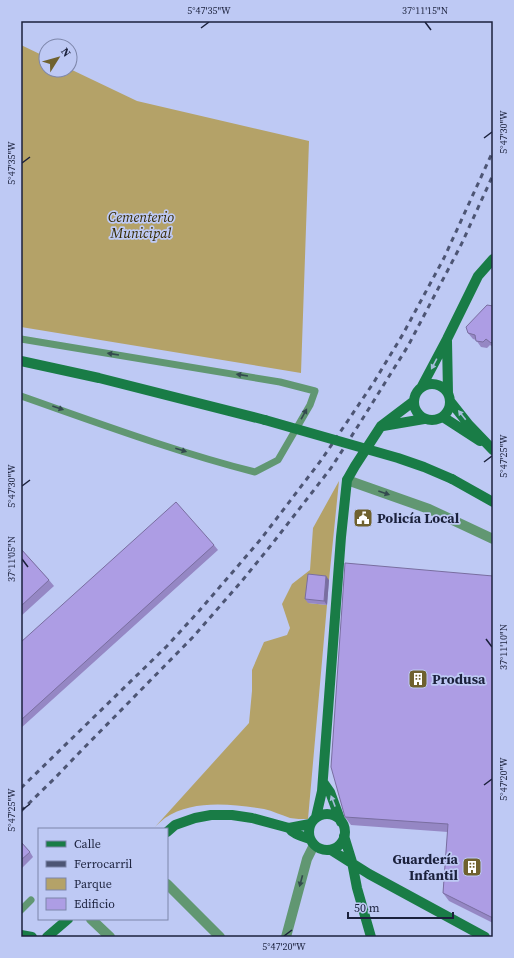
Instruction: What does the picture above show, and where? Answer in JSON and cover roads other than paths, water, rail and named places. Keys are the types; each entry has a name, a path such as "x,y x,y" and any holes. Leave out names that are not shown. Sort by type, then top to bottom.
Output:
{"street":[{"path":"424,419 416,411 414,406 415,396 421,388 447,339 478,276 493,259"},
{"path":"381,426 424,419 434,421 446,414 449,410 447,339"},
{"path":"21,361 99,378 265,420 398,458 452,479 493,502"},
{"path":"421,388 432,384 444,388 469,425 493,450"},
{"path":"286,937 312,842 309,830 320,803 323,782 341,537 347,480 381,426 414,401"},
{"path":"443,417 493,450"},
{"path":"347,480 429,509 493,539"},
{"path":"323,782 330,792 344,828 344,836 371,937"},
{"path":"168,831 175,826 195,818 211,815 232,815 252,818 289,828 313,821 325,814 334,816 341,822"},
{"path":"289,828 292,832 312,842 322,850 331,850 340,845 344,836"},
{"path":"331,850 369,874 472,933 486,937"},
{"path":"168,885 220,937"},
{"path":"47,937 67,920"},
{"path":"92,920 110,937"},
{"path":"21,936 32,937"}],"lane":[{"path":"21,339 280,382 315,391 310,405 278,460 255,472 218,462 113,428 21,396"},
{"path":"21,910 31,900"}],"railway":[{"path":"21,788 167,646 261,539 322,459 374,382 403,334 444,258 493,151"},
{"path":"21,811 193,637 241,582 331,468 408,346 461,245 493,175"}],"place":[{"name":"Policía Local","path":"363,518"},
{"name":"Produsa","path":"418,679"},
{"name":"Guardería Infantil","path":"472,867"}],"park label":[{"name":"Cementerio Municipal","path":"141,226"}]}
